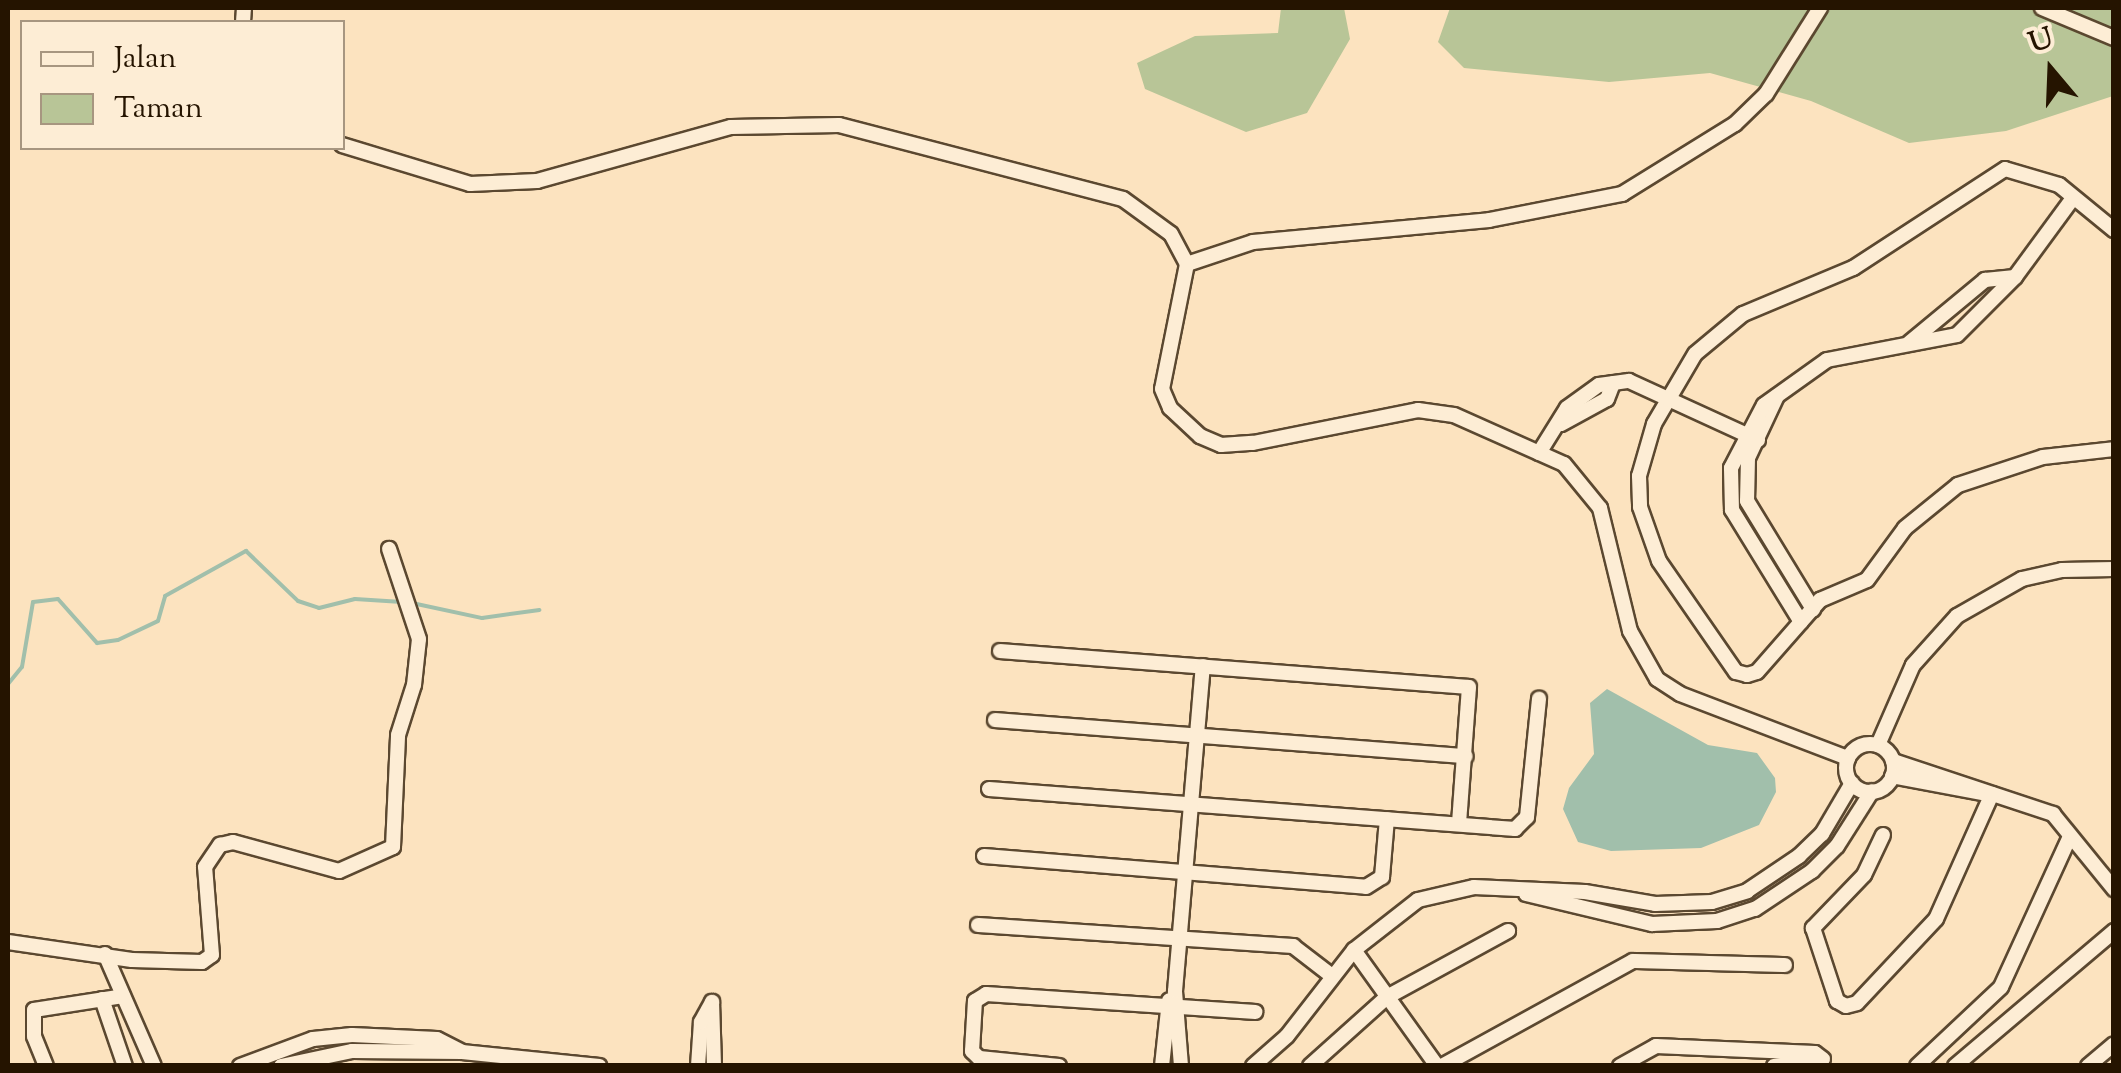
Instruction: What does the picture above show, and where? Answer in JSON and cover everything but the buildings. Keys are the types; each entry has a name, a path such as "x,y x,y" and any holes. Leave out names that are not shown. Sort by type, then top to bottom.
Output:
{"street":[{"path":"1186,264 1253,242 1489,220 1622,194 1735,124 1766,94 1820,8"},
{"path":"2042,8 2114,38"},
{"path":"345,146 470,184 537,180 731,127 839,125 1123,199 1171,234 1186,264 1162,389 1170,408 1200,436 1221,445 1253,443 1418,410 1454,415 1564,464 1600,508 1630,630 1657,679 1680,694 1848,758"},
{"path":"2114,230 2073,198 2023,170 1986,176 1853,268 1743,314 1717,332 1670,397 1645,448 1639,476 1647,535 1736,672 1747,675 1812,609 1867,580 1905,528 1958,484 2043,457 2114,449"},
{"path":"1800,622 1732,510 1731,468 1778,395 1827,360 1957,335 2015,277 2073,198"},
{"path":"1909,344 1986,280 2015,277"},
{"path":"1539,453 1567,408 1598,385 1613,383 1644,384 1752,437"},
{"path":"1752,437 1744,480 1747,502 1812,609"},
{"path":"8,942 104,954 209,960 205,866 220,845 233,842 340,871 393,848 398,734 414,685 418,639 411,604 399,590 389,548"},
{"path":"1878,745 1913,665 1957,616 2022,580 2062,570 2114,569"},
{"path":"1000,651 1469,688 1459,824"},
{"path":"1181,1066 1181,1007 1175,991 1203,666"},
{"path":"989,789 1523,826 1539,699"},
{"path":"995,720 1466,756"},
{"path":"1848,758 1860,746 1878,745"},
{"path":"1878,745 1892,769 2053,814 2114,888"},
{"path":"1253,1066 1288,1036 1354,950 1418,900 1474,886 1654,904 1712,902 1746,891 1799,856 1822,834 1852,784 1848,758"},
{"path":"1505,887 1652,924 1716,921 1755,908 1812,871 1837,846 1872,791 1892,769"},
{"path":"1852,784 1872,791"},
{"path":"1882,835 1864,875 1813,928 1836,1001 1846,1006 1857,1003 1936,919 1992,794"},
{"path":"984,856 1376,884 1382,877 1387,819"},
{"path":"1917,1066 2001,987 2070,836"},
{"path":"978,926 1292,946 1332,976"},
{"path":"1955,1066 2114,930"},
{"path":"1310,1066 1386,997 1508,931"},
{"path":"1354,950 1440,1066 1634,961 1785,965"},
{"path":"104,954 154,1066"},
{"path":"1162,1066 1165,1006 1175,991"},
{"path":"46,1066 34,1036 34,1010 123,996"},
{"path":"1059,1066 979,1058 972,1051 980,996 1254,1012"},
{"path":"102,999 125,1066"},
{"path":"698,1066 701,1022 712,1002 714,1066"},
{"path":"240,1066 296,1044 352,1035 438,1039 462,1052"},
{"path":"2088,1066 2114,1044"},
{"path":"1620,1066 1656,1046 1815,1053 1824,1062"},
{"path":"281,1066 352,1051 462,1052 598,1066"},
{"path":"1774,1066 1824,1062"}],"green space":[{"path":"1281,8 1344,8 1350,39 1307,113 1246,132 1145,89 1137,63 1195,36 1278,33"},
{"path":"1450,8 2113,8 2113,96 2006,131 1909,143 1811,101 1710,73 1609,82 1464,68 1438,42"}],"shaded area":[{"path":"1607,689 1708,745 1757,753 1775,778 1776,792 1759,825 1701,848 1611,851 1578,842 1563,809 1569,788 1594,754 1590,703"}],"waterway":[{"path":"8,684 22,667 33,602 58,599 97,643 118,640 158,621 165,596 246,551 298,601 319,608 355,599 402,602"},
{"path":"412,603 482,618 539,610"}]}
